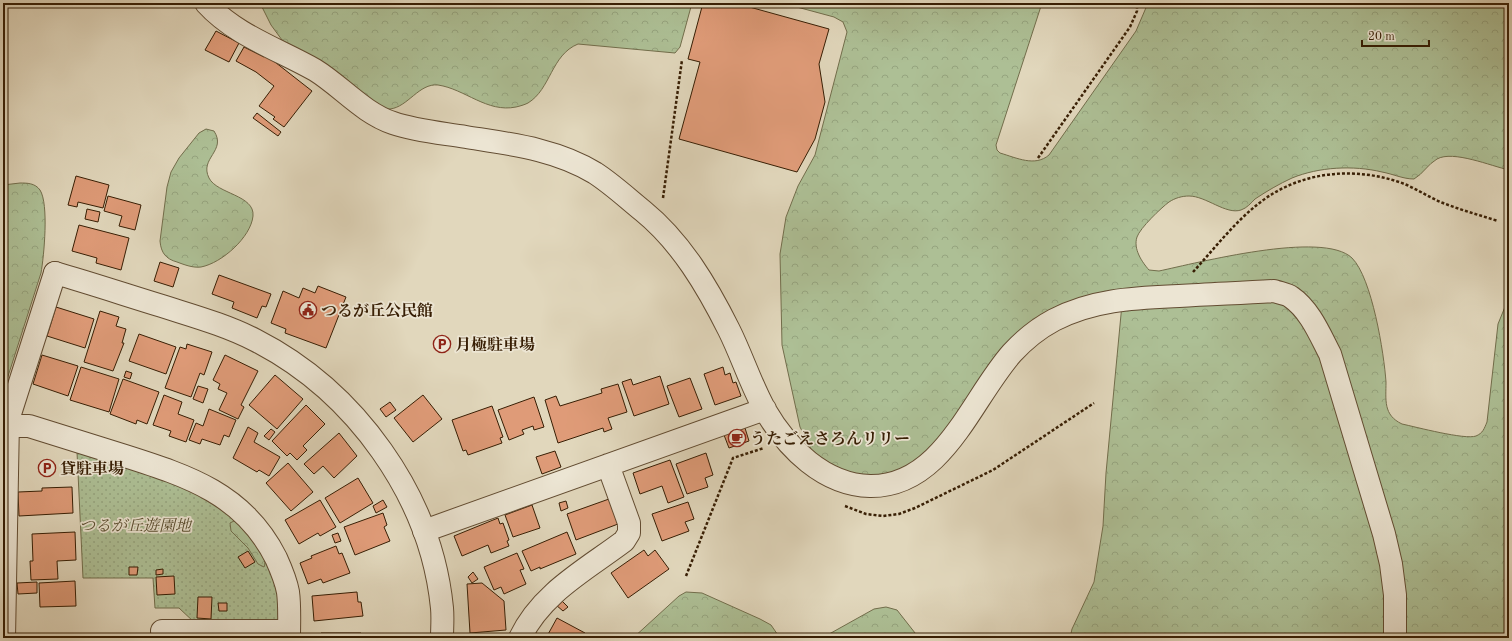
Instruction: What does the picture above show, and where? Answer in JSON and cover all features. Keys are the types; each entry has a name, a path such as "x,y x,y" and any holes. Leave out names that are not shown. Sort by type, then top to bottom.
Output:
{"street":[{"path":"206,3 219,17 235,28 316,71 373,114 390,123 408,128 515,145 568,160 594,173 616,189 660,225 685,255 729,329 764,409 786,441 812,465 830,477 850,484 872,486 893,483 913,475 931,463 945,447 1012,354 1030,336 1051,321 1074,310 1098,303 1123,299 1274,291 1291,296 1304,309 1330,354 1384,534 1391,564 1395,595 1395,638"},
{"path":"4,638 8,420 55,273 222,325 256,340 288,359 318,381 345,406 370,434 391,465 409,497 424,531 435,569 442,608 442,638"},
{"path":"424,531 764,409"},
{"path":"8,426 29,426 176,473 220,494 248,518 270,547 281,568 288,592 289,635 162,631"},
{"path":"520,638 540,608 561,586 624,541 629,533 629,523 608,465"}],"path":[{"path":"1038,158 1130,27 1137,11 1137,3"},
{"path":"660,225 682,60"},
{"path":"1171,296 1242,218 1258,203 1296,182 1316,176 1338,173 1359,173 1380,176 1401,182 1442,203 1498,221"}],"green space":[{"path":"260,3 692,3 680,47 675,53 578,44 569,49 562,56 536,97 524,105 505,108 495,107 448,87 431,85 419,91 402,104 390,109 384,109 378,107 282,40 271,25"},
{"path":"782,3 1042,3 996,145 997,150 1000,153 1019,159 1032,161 1044,159 1049,155 1136,31 1148,3 1509,3 1509,170 1462,157 1452,156 1437,159 1414,179 1360,168 1336,168 1313,171 1292,178 1278,185 1255,199 1247,207 1235,211 1222,208 1196,197 1186,196 1176,198 1169,202 1151,218 1139,233 1136,246 1137,251 1146,267 1149,270 1159,271 1229,256 1288,248 1315,247 1337,250 1352,258 1359,268 1365,282 1376,317 1383,353 1386,401 1391,416 1402,424 1451,435 1470,437 1476,436 1482,432 1487,422 1498,324 1509,297 1509,638 1070,638 1072,629 1094,582 1103,526 1106,473 1122,304 1071,304 940,443 910,470 872,479 831,467 811,449 800,427 782,345 780,254 786,217 798,186 815,155 847,32 843,22 834,17"},
{"path":"206,129 214,131 217,138 217,144 207,165 209,178 220,188 248,203 252,209 253,216 247,232 234,248 226,255 209,265 195,267 173,261 167,257 163,252 160,241 167,187 171,172 179,158 199,133"},
{"path":"28,183 38,188 43,197 45,218 44,243 41,273 3,392 3,185"},
{"name":"つるが丘遊園地","path":"77,452 172,482 194,491 232,517 261,552 271,572 278,594 279,623 195,623 179,608 155,608 153,578 83,578"},
{"path":"234,521 249,534 260,549 265,563 264,567 258,564 248,548 231,531 230,523"},
{"path":"686,592 702,593 760,619 771,625 780,638 633,638 679,596"},
{"path":"886,607 897,610 919,638 822,638 874,609"}],"building":[{"path":"703,3 735,3 829,29 819,64 825,102 815,139 797,172 679,139 700,62 688,59"},
{"path":"216,31 239,43 229,62 205,50"},
{"path":"244,47 264,57 266,55 312,91 284,127 273,119 275,117 259,106 274,86 256,72 236,61"},
{"path":"257,113 281,132 278,136 253,118"},
{"path":"76,176 109,185 103,208 78,202 77,207 68,205"},
{"path":"108,196 141,205 135,230 119,226 122,216 104,211"},
{"path":"87,209 100,212 98,222 85,219"},
{"path":"79,225 129,238 121,270 96,263 97,258 72,251"},
{"path":"160,262 179,268 173,287 154,281"},
{"path":"219,275 271,294 266,307 262,306 257,318 232,308 234,302 212,294"},
{"name":"つるが丘公民館","path":"318,286 346,297 326,348 285,333 286,329 271,323 283,291 299,298 303,288 315,293"},
{"path":"56,307 94,319 85,348 47,336"},
{"path":"100,311 119,317 116,326 126,329 122,343 124,343 113,371 84,362"},
{"path":"139,334 176,347 166,374 129,361"},
{"path":"187,344 212,352 204,375 200,373 191,397 165,388 180,347 186,349"},
{"path":"42,355 78,366 68,396 33,384"},
{"path":"225,355 258,371 241,405 244,407 238,419 219,410 227,393 218,389 220,384 213,380"},
{"path":"81,367 119,379 109,412 70,400"},
{"path":"723,367 725,375 730,373 733,383 736,382 741,396 715,405 704,374"},
{"path":"126,371 132,373 130,379 124,377"},
{"path":"275,375 303,399 277,429 249,405"},
{"path":"660,376 669,404 634,416 622,382 631,379 633,385"},
{"path":"690,378 702,409 679,417 667,386"},
{"path":"123,379 159,392 147,424 137,420 136,424 110,414"},
{"path":"618,384 627,412 608,418 612,429 604,432 603,428 558,443 545,400 556,396 560,406 602,393 601,389"},
{"path":"198,386 208,389 203,403 193,399"},
{"path":"164,395 182,402 178,414 194,420 186,442 169,436 171,431 153,425"},
{"path":"423,395 442,419 413,442 394,418"},
{"path":"534,397 544,427 534,430 533,426 522,430 524,434 509,440 498,410"},
{"path":"390,402 396,410 386,417 380,409"},
{"path":"306,405 325,424 303,446 307,450 297,460 290,453 287,456 272,441"},
{"path":"492,406 503,437 500,438 502,443 468,455 466,450 463,451 452,420"},
{"path":"209,409 236,420 229,437 224,435 220,445 202,439 200,444 189,440 196,423 203,426"},
{"path":"248,427 258,433 254,442 280,457 269,476 259,470 257,472 233,458"},
{"name":"うたごえさろんリリー","path":"745,428 749,441 729,448 724,435"},
{"path":"271,429 275,432 269,440 264,436"},
{"path":"339,433 357,456 334,478 323,466 314,474 304,464"},
{"path":"555,451 561,467 542,474 536,457"},
{"path":"706,453 713,475 705,478 708,487 687,494 676,464"},
{"path":"670,460 684,497 668,503 662,486 640,494 633,473"},
{"path":"288,463 313,492 291,511 266,483"},
{"path":"358,478 373,503 340,523 325,498"},
{"path":"72,487 73,513 19,516 18,492 42,491 42,488"},
{"path":"609,499 618,524 576,540 567,514"},
{"path":"320,500 336,527 320,536 318,533 299,544 285,520"},
{"path":"383,500 387,507 376,513 373,506"},
{"path":"566,501 568,508 561,511 559,503"},
{"path":"688,502 694,519 685,522 689,531 662,541 652,514"},
{"path":"532,505 540,528 513,537 505,515"},
{"path":"383,513 387,525 384,527 390,541 355,555 344,527"},
{"path":"498,518 500,524 503,523 509,540 507,541 509,546 491,553 488,545 462,556 454,536"},
{"path":"75,532 76,560 57,561 58,579 31,580 30,561 33,561 32,534"},
{"path":"567,532 576,554 540,569 540,567 531,571 522,551"},
{"path":"338,533 341,541 335,543 332,535"},
{"path":"336,546 339,554 342,553 350,573 323,583 321,579 308,584 300,563 312,558 311,556"},
{"path":"644,550 648,556 655,550 669,569 628,598 611,573"},
{"path":"248,551 255,562 245,568 238,557"},
{"path":"517,553 524,569 520,570 526,584 504,594 501,587 494,590 484,567"},
{"path":"129,567 138,567 137,575 129,575"},
{"path":"163,569 163,574 156,575 156,570"},
{"path":"473,572 478,579 472,583 468,577"},
{"path":"174,576 175,594 157,595 156,577"},
{"path":"75,581 76,606 40,607 39,583"},
{"path":"37,582 37,593 18,594 17,583"},
{"path":"482,583 504,601 506,630 470,633 467,584"},
{"path":"357,592 358,602 361,602 363,616 314,621 312,596"},
{"path":"198,597 212,597 211,619 197,618"},
{"path":"561,600 568,607 563,611 556,605"},
{"path":"218,603 227,603 227,611 219,611"},
{"path":"557,618 585,633 582,638 546,638"},
{"path":"321,633 361,633 361,638 321,638"},
{"path":"406,634 406,638 367,638 367,637"},
{"path":"17,635 58,635 58,638 17,638"}],"place":[{"name":"つるが丘公民館","path":"308,310"},
{"name":"月極駐車場","path":"442,344"},
{"name":"うたごえさろんリリー","path":"737,438"},
{"name":"貸駐車場","path":"47,468"}]}
